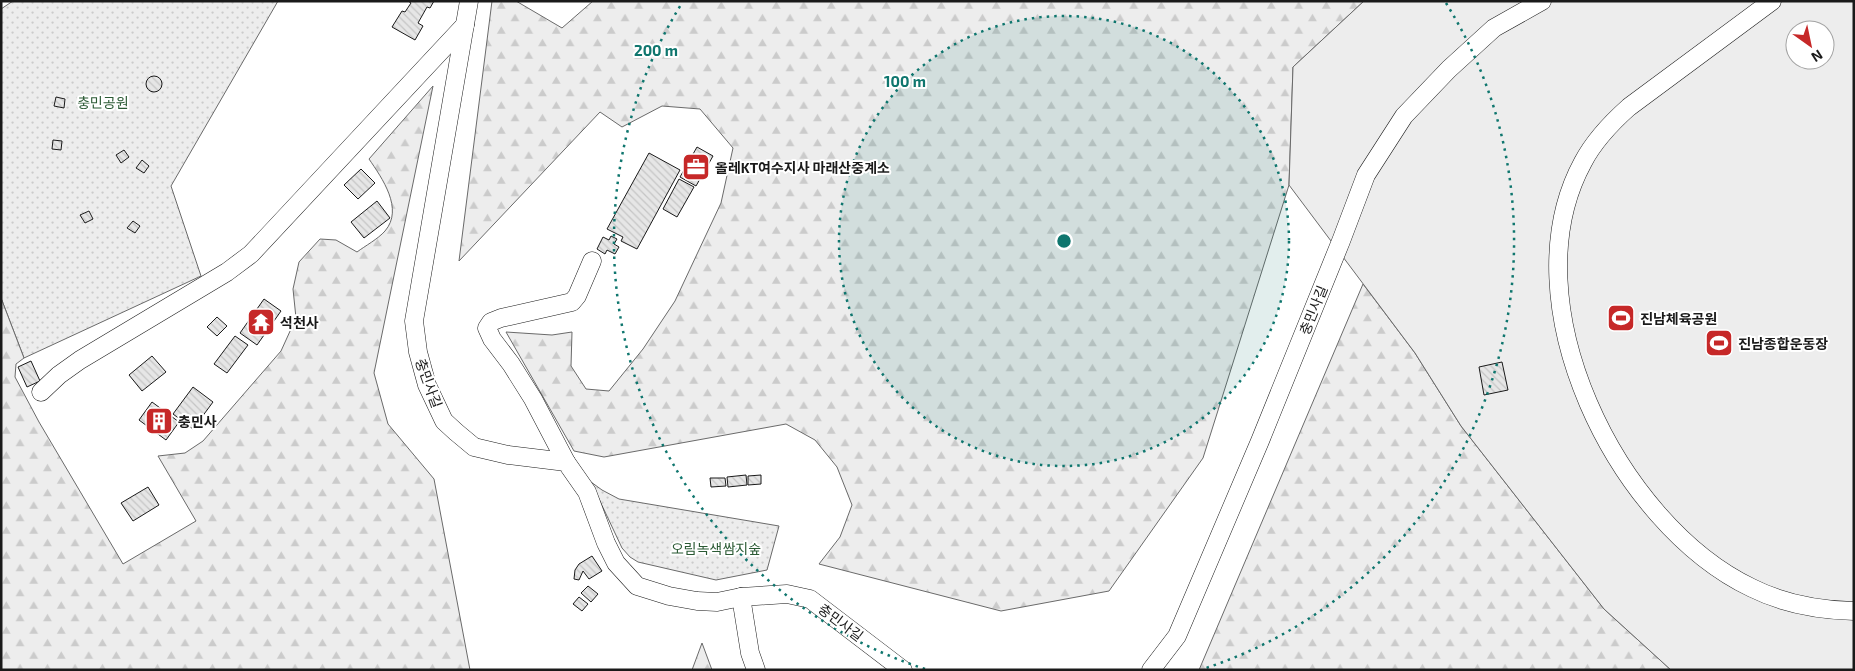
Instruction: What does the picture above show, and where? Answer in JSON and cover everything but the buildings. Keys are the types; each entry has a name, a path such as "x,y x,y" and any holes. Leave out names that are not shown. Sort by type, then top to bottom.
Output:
{"street":[{"name":"충민사길","path":"469,1 414,321 418,352 427,385 444,421 474,447 508,455 566,462 587,492 606,543 616,563 637,586 669,596 697,601 717,602 741,597 787,594 810,599 903,670"},
{"name":"충민사길","path":"1151,670 1177,636 1260,441 1338,250 1366,175 1404,116 1449,69 1494,28 1542,1"},
{"path":"1772,1 1628,107 1614,120 1596,142 1582,162 1564,210 1557,257 1557,287 1571,356 1589,406 1617,459 1656,512 1687,544 1705,559 1750,588 1779,600 1804,606 1854,611"},
{"path":"41,392 58,375 80,360 227,272 251,254 465,25"},
{"path":"566,462 533,399 511,364 492,339 487,328 491,322 501,318 572,302 578,296 592,261"},
{"path":"741,597 750,653 756,670"}],"green space":[{"name":"충민공원","path":"13,1 278,1 171,186 201,276 24,358 1,298 1,9"},
{"path":"492,1 516,1 562,28 593,1 1364,1 1293,67 1289,185 1203,458 1109,591 1001,611 819,564 840,537 852,505 837,467 815,440 786,424 604,457 574,451 506,332 552,335 572,332 571,366 586,389 609,391 643,349 675,301 721,203 733,148 700,109 662,106 622,127 600,112 459,261"},
{"name":"진남체육공원","path":"1364,1 1854,1 1854,670 1671,670 1604,609 1461,426 1415,353 1289,185 1293,67"},
{"path":"433,86 374,373 388,424 434,479 470,670 1,670 1,298 24,358 16,364 15,377 39,422 123,564 196,521 158,456 185,453 203,441 281,351 296,318 293,289 299,262 320,239 336,240 357,252 385,231 390,222 392,204 385,184 369,159"},
{"path":"1363,284 1415,353 1461,426 1604,609 1671,670 1199,670"},
{"name":"오림녹색쌈지숲","path":"591,482 619,499 779,526 767,570 716,580 638,562 630,557 622,548"},
{"path":"702,643 712,670 692,670"}],"place":[{"name":"올레KT여수지사 마래산중계소","path":"696,167"},
{"name":"진남체육공원","path":"1621,318"},
{"name":"석천사","path":"261,322"},
{"name":"진남종합운동장","path":"1719,343"},
{"name":"충민사","path":"159,421"}]}
